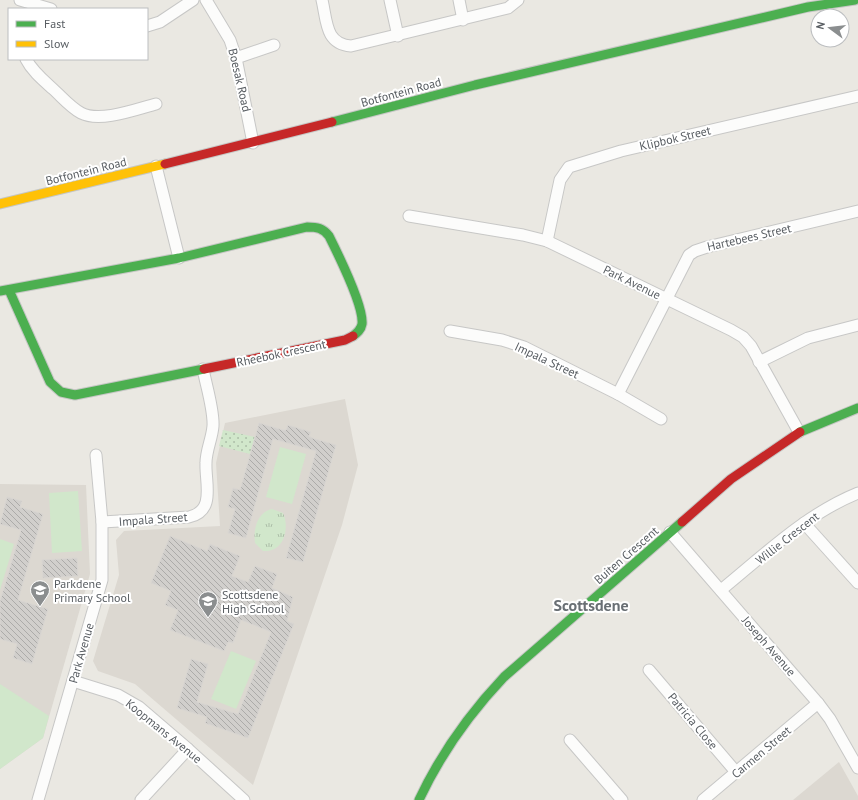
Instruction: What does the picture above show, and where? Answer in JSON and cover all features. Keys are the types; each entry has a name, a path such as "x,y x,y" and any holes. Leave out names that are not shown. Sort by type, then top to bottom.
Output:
{"street":[{"path":"20,0 48,8"},
{"path":"148,26 160,22 193,0"},
{"name":"Boesak Road","path":"206,0 230,40 236,58 253,143"},
{"path":"322,0 329,34 337,43 351,46 398,36 508,8 518,0"},
{"path":"390,0 398,36"},
{"path":"459,0 463,20"},
{"name":"Botfontein Road","path":"808,8 829,0"},
{"name":"Botfontein Road","path":"0,204 253,143 475,85 808,8 855,0"},
{"path":"236,58 274,44"},
{"path":"26,60 30,67 41,78 82,113 91,116 105,116 156,104"},
{"name":"Klipbok Street","path":"548,241 560,180 569,167 577,163 621,151 858,96"},
{"path":"156,166 179,258"},
{"name":"Hartebees Street","path":"666,298 685,261 695,250 858,211"},
{"name":"Park Avenue","path":"409,216 522,235 548,241 731,330 743,338 751,346 799,432"},
{"name":"Rheebok Crescent","path":"307,227 317,227 328,234 360,307 363,318 358,332 345,340 75,395 64,394 56,390 50,382 4,290 179,258 307,227"},
{"path":"618,394 666,298"},
{"path":"759,362 808,338 858,325"},
{"name":"Impala Street","path":"450,331 502,340 524,347 618,394 661,419"},
{"name":"Impala Street","path":"102,522 189,517 203,510 208,498 206,459 213,425 203,369"},
{"name":"Buiten Crescent","path":"419,800 432,773 457,730 480,702 504,677 732,479 799,432 858,408"},
{"name":"Park Avenue","path":"38,800 102,580 102,522 96,455"},
{"name":"Willie Crescent","path":"721,590 804,523 837,502 858,493"},
{"path":"804,523 858,583"},
{"name":"Joseph Avenue","path":"670,532 818,703 830,719 858,768"},
{"name":"Patricia Close","path":"650,670 736,772"},
{"name":"Koopmans Avenue","path":"73,681 127,699 188,749 244,800"},
{"name":"Carmen Street","path":"703,800 818,703"},
{"path":"570,740 622,800"},
{"path":"141,800 188,749"}],"shaded area":[{"name":"Scottsdene High School","path":"345,399 358,465 342,525 253,785 135,684 98,671 93,661 119,575 116,540 124,531 220,526 216,463 225,423"},
{"name":"Parkdene Primary School","path":"0,484 86,485 90,574 43,738 0,769"},
{"path":"839,762 858,796 858,800 793,800"}],"green space":[{"path":"223,430 255,437 250,454 219,446"},
{"path":"280,447 306,454 292,504 266,497"},
{"path":"78,491 82,551 52,553 49,493"},
{"path":"272,509 283,513 286,526 284,538 276,548 270,551 263,551 255,543 257,522 263,514"},
{"path":"0,539 14,544 0,590"},
{"path":"231,651 256,661 236,709 211,699"},
{"path":"0,684 49,716 43,738 0,769"}],"building":[{"path":"259,423 283,430 286,430 288,425 311,432 309,436 312,438 336,445 303,562 286,558 316,451 273,439 246,538 228,533 235,509 228,507 233,488 240,490"},
{"path":"7,497 22,501 20,507 43,514 18,600 48,609 32,664 13,658 17,644 0,639 0,601 21,530 0,524"},
{"path":"170,536 207,551 210,544 240,556 232,576 248,582 255,566 277,574 272,588 293,597 287,621 294,624 248,738 205,723 207,717 177,708 191,659 208,664 197,702 238,714 271,632 241,620 233,643 228,642 224,651 170,630 178,610 165,605 171,591 151,583"},
{"path":"77,558 78,576 43,578 42,560"}],"traffic: fast":[{"path":"332,122 475,85 808,7 855,0"},
{"path":"0,291 179,258 307,227 314,227 320,228 329,236 355,293 362,316 362,324 360,330 353,336"},
{"path":"9,290 50,382 61,392 75,395 204,369"},
{"path":"800,432 858,408"},
{"path":"419,800 446,750 479,705 504,677 682,522"}],"traffic: slow":[{"path":"0,204 165,164"}],"traffic: jam":[{"path":"165,164 332,122"},
{"path":"204,369 345,340 353,336"},
{"path":"682,522 731,479 800,432"}],"place":[{"name":"Parkdene Primary School","path":"40,607"},
{"name":"Scottsdene High School","path":"208,618"}],"district":[{"name":"Scottsdene","path":"591,605"}]}
